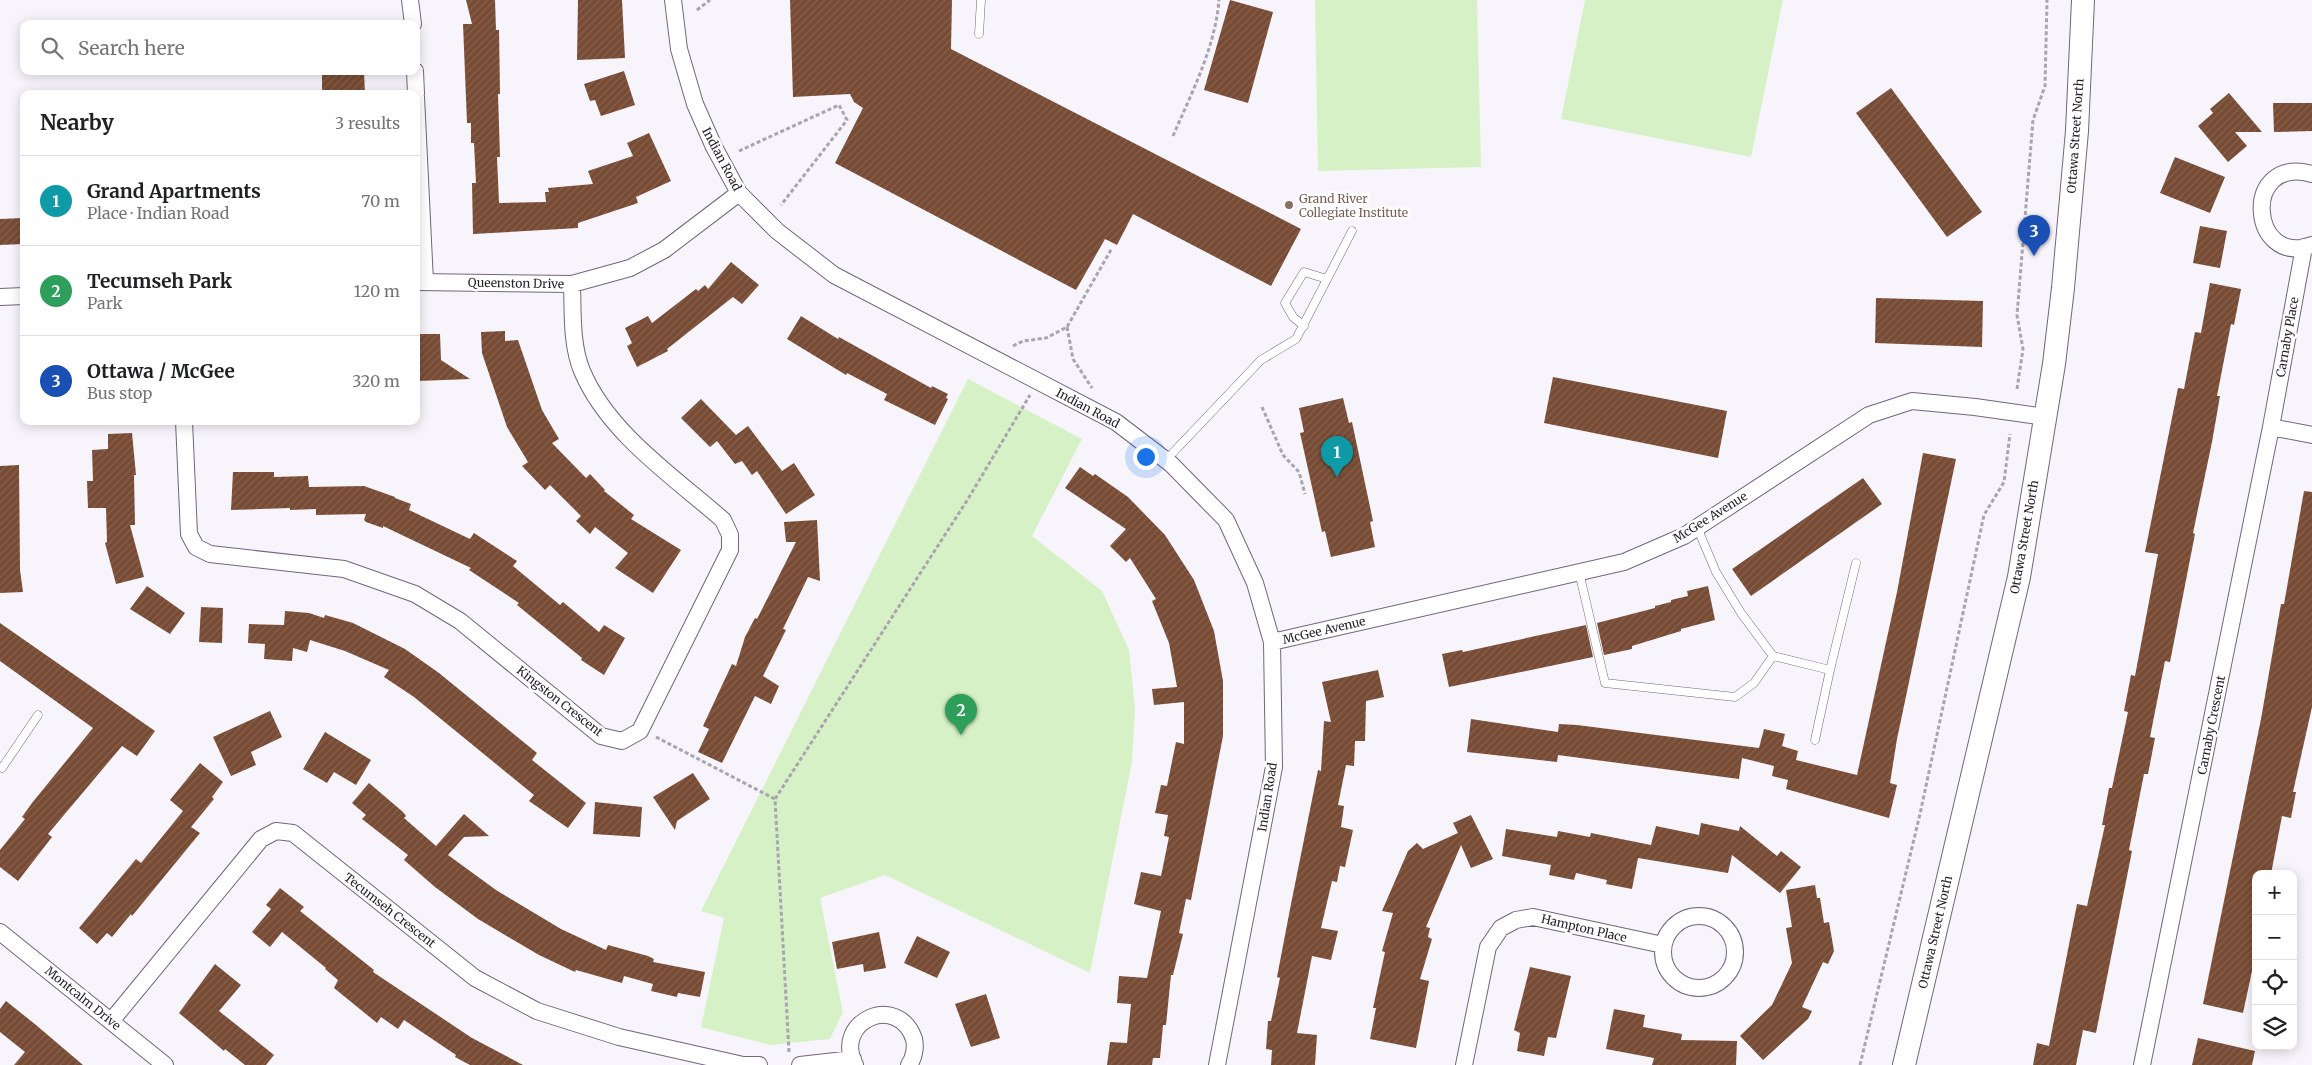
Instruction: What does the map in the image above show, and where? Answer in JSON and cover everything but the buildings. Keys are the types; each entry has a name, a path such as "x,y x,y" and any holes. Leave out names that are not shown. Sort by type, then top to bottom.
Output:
{"main road":[{"name":"Ottawa Street North","path":"1904,1065 2019,577 2054,364 2063,288 2077,131 2083,0"}],"street":[{"path":"410,0 412,20"},
{"name":"Indian Road","path":"673,0 679,49 695,104 714,147 739,193 777,231 834,275 1116,422 1166,460 1226,520 1255,583 1272,642 1274,767 1216,1065"},
{"path":"415,75 416,90"},
{"name":"Carnaby Place","path":"2271,427 2308,246 2286,246 2274,239 2266,229 2261,216 2262,198 2275,179 2287,173 2301,171 2312,174"},
{"name":"Queenston Drive","path":"421,282 572,284 630,268 664,250 739,193"},
{"path":"420,245 421,282"},
{"name":"Kingston Crescent","path":"184,425 189,534 196,547 210,554 344,569 415,594 460,621 602,736 622,741 640,731 730,550 730,535 723,520 625,434 600,405 582,370 573,334 572,284"},
{"path":"0,297 20,296"},
{"name":"McGee Avenue","path":"1272,642 1624,562 1684,536 1869,415 1904,403 1912,401 1975,407 2045,417"},
{"path":"2271,427 2312,435"},
{"name":"Carnaby Crescent","path":"2142,1065 2271,427"},
{"name":"Tecumseh Crescent","path":"112,1020 261,838 276,831 293,833 475,978 537,1011 619,1037 743,1065 759,1065"},
{"path":"1706,916 1720,922 1732,936 1735,949 1733,965 1721,981 1706,988 1684,986 1673,978 1665,967 1662,958 1663,945 1670,929 1676,924 1687,918 1706,916"},
{"name":"Hampton Place","path":"1464,1065 1488,947 1501,928 1516,920 1533,917 1663,945"},
{"name":"Montcalm Drive","path":"0,932 112,1020 165,1065"},
{"path":"794,1061 854,1062 850,1041 854,1031 870,1016 881,1014 892,1016 904,1022 911,1031 915,1043 914,1054 909,1065"}],"lane":[{"path":"979,34 981,0"},
{"path":"1166,460 1261,360 1296,339 1352,231"},
{"path":"1304,326 1292,317 1285,303 1304,272 1327,280"},
{"path":"1697,527 1716,572 1742,614 1773,656 1830,670"},
{"path":"1815,740 1856,563"},
{"path":"1579,572 1605,683 1735,697 1754,683 1773,656"},
{"path":"0,767 2,768 38,715"}],"path":[{"path":"698,10 710,0"},
{"path":"1173,136 1203,67 1218,17 1219,0"},
{"path":"2017,389 2023,349 2017,315 2033,120 2045,86 2048,0"},
{"path":"739,150 839,106 847,120 781,205"},
{"path":"1013,346 1023,341 1046,338 1067,327 1112,248"},
{"path":"1067,327 1073,359 1092,388"},
{"path":"794,1061 775,799 968,499 1038,382"},
{"path":"1262,407 1284,455 1299,472 1304,494"},
{"path":"1860,1065 1920,814 1984,515 2004,482 2010,434"},
{"path":"653,736 775,799"}],"green space":[{"path":"1315,0 1477,0 1481,167 1318,171"},
{"path":"1585,0 1783,0 1751,157 1561,119"},
{"path":"968,379 1082,439 1032,536 1102,591 1129,650 1135,708 1132,762 1090,973 885,875 820,898 843,1012 830,1039 770,1045 701,1027 724,918 701,911"}],"place":[{"name":"Grand River Collegiate Institute","path":"1289,205"},
{"name":"Ottawa / McGee","path":"2034,256"},
{"name":"Grand Apartments","path":"1337,477"},
{"name":"Tecumseh Park","path":"961,735"}]}
